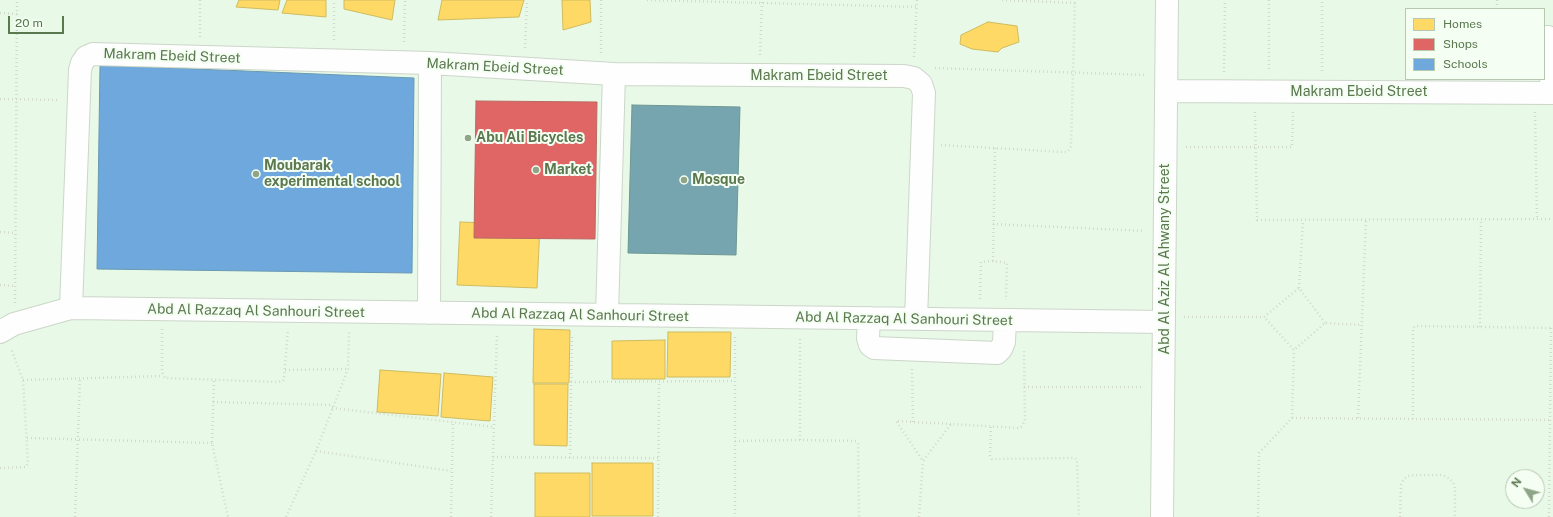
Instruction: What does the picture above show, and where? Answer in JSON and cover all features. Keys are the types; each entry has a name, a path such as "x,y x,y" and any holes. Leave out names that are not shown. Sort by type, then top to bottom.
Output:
{"street":[{"name":"Abd Al Aziz Al Ahwany Street","path":"1162,517 1166,0"},
{"path":"1545,37 1552,40 1546,93"},
{"name":"Makram Ebeid Street","path":"71,308 79,100 82,63 86,57 93,54 430,63 607,74 904,76 914,73"},
{"path":"429,313 430,63"},
{"path":"914,73 921,84 924,94 916,319"},
{"path":"607,74 607,315"},
{"name":"Makram Ebeid Street","path":"1166,83 1224,91 1322,92 1460,86 1546,93"},
{"name":"Abd Al Razzaq Al Sanhouri Street","path":"6,328 71,308 980,320 1164,319"},
{"path":"869,318 868,338 870,345 874,348 997,353 1001,349 1014,320"}],"path":[{"path":"0,468 27,466 27,438 23,380 6,328 15,286 17,0"},
{"path":"200,0 200,58"},
{"path":"334,0 334,60"},
{"path":"403,62 405,0"},
{"path":"525,69 527,0"},
{"path":"601,0 607,74"},
{"path":"647,0 917,7"},
{"path":"917,0 914,73 1073,72 1166,83"},
{"path":"922,144 1063,152 1067,152 1069,150 1071,146 1075,2 1002,0"},
{"path":"1224,91 1225,0"},
{"path":"1269,0 1256,147 1256,220 1553,219"},
{"path":"1322,0 1322,92"},
{"path":"760,75 762,2"},
{"path":"0,14 17,14"},
{"path":"1165,147 1293,146 1293,91"},
{"path":"1537,220 1546,93"},
{"path":"0,99 79,100"},
{"path":"992,261 995,148"},
{"path":"1358,418 1366,220"},
{"path":"1480,327 1481,220"},
{"path":"1303,221 1299,288 1325,323"},
{"path":"993,224 1165,232"},
{"path":"0,232 15,233"},
{"path":"923,461 896,421 1018,428 1024,424 1024,387 1007,263 983,261 981,263 980,320"},
{"path":"0,284 15,286"},
{"path":"1164,319 1264,318 1299,288"},
{"path":"162,310 163,376"},
{"path":"23,380 163,376 168,379 281,382 284,378 290,311"},
{"path":"286,517 316,451 348,369 348,312"},
{"path":"491,517 497,314"},
{"path":"570,458 572,315"},
{"path":"735,317 736,517"},
{"path":"800,440 801,317"},
{"path":"1258,517 1259,453 1292,418 1294,350 1264,318"},
{"path":"1294,350 1325,323 1362,325"},
{"path":"1413,419 1414,327 1552,328 1549,517"},
{"path":"912,350 913,422"},
{"path":"285,370 348,369"},
{"path":"75,517 80,378"},
{"path":"214,381 212,443 228,517"},
{"path":"658,381 658,517"},
{"path":"571,382 735,381"},
{"path":"1024,387 1163,388"},
{"path":"213,402 333,406 494,427"},
{"path":"1292,418 1551,420"},
{"path":"451,517 453,422"},
{"path":"919,517 923,461 951,424"},
{"path":"992,427 990,456 992,459 1075,458 1077,460 1079,517"},
{"path":"27,438 212,443"},
{"path":"735,442 854,440 857,442 860,517"},
{"path":"316,451 452,471"},
{"path":"493,457 658,458"},
{"path":"1400,517 1401,485 1404,479 1408,476 1414,475 1442,475 1453,482 1455,488 1455,517"}],"shaded area":[{"path":"0,0 1553,0 1553,517 0,517"}],"building: Homes":[{"path":"239,0 280,0 278,10 236,7"},
{"path":"287,0 326,0 326,17 282,13"},
{"path":"344,0 395,0 392,20 344,9"},
{"path":"442,0 524,0 519,17 438,20"},
{"path":"562,0 590,0 591,22 563,30"},
{"path":"988,22 1017,26 1019,42 1002,48 998,52 972,49 960,44 961,35"},
{"path":"460,222 540,225 537,288 457,285"},
{"path":"534,329 570,330 569,383 533,383"},
{"path":"668,332 731,332 730,377 667,377"},
{"path":"665,340 665,379 612,379 612,341"},
{"path":"380,370 441,374 438,416 377,412"},
{"path":"444,373 493,377 490,421 441,417"},
{"path":"534,384 568,384 567,446 534,445"},
{"path":"592,463 653,463 653,516 592,516"},
{"path":"535,473 590,473 590,517 535,517"}],"building: Shops":[{"name":"Market","path":"476,101 597,102 595,239 474,238"}],"building: Schools":[{"name":"Moubarak experimental school","path":"100,65 414,78 412,273 97,269"}],"building: Public":[{"name":"Mosque","path":"632,105 740,107 736,255 628,253"}],"place":[{"name":"Abu Ali Bicycles","path":"468,138"},
{"name":"Market","path":"536,170"},
{"name":"Moubarak experimental school","path":"256,174"},
{"name":"Mosque","path":"684,180"}]}
